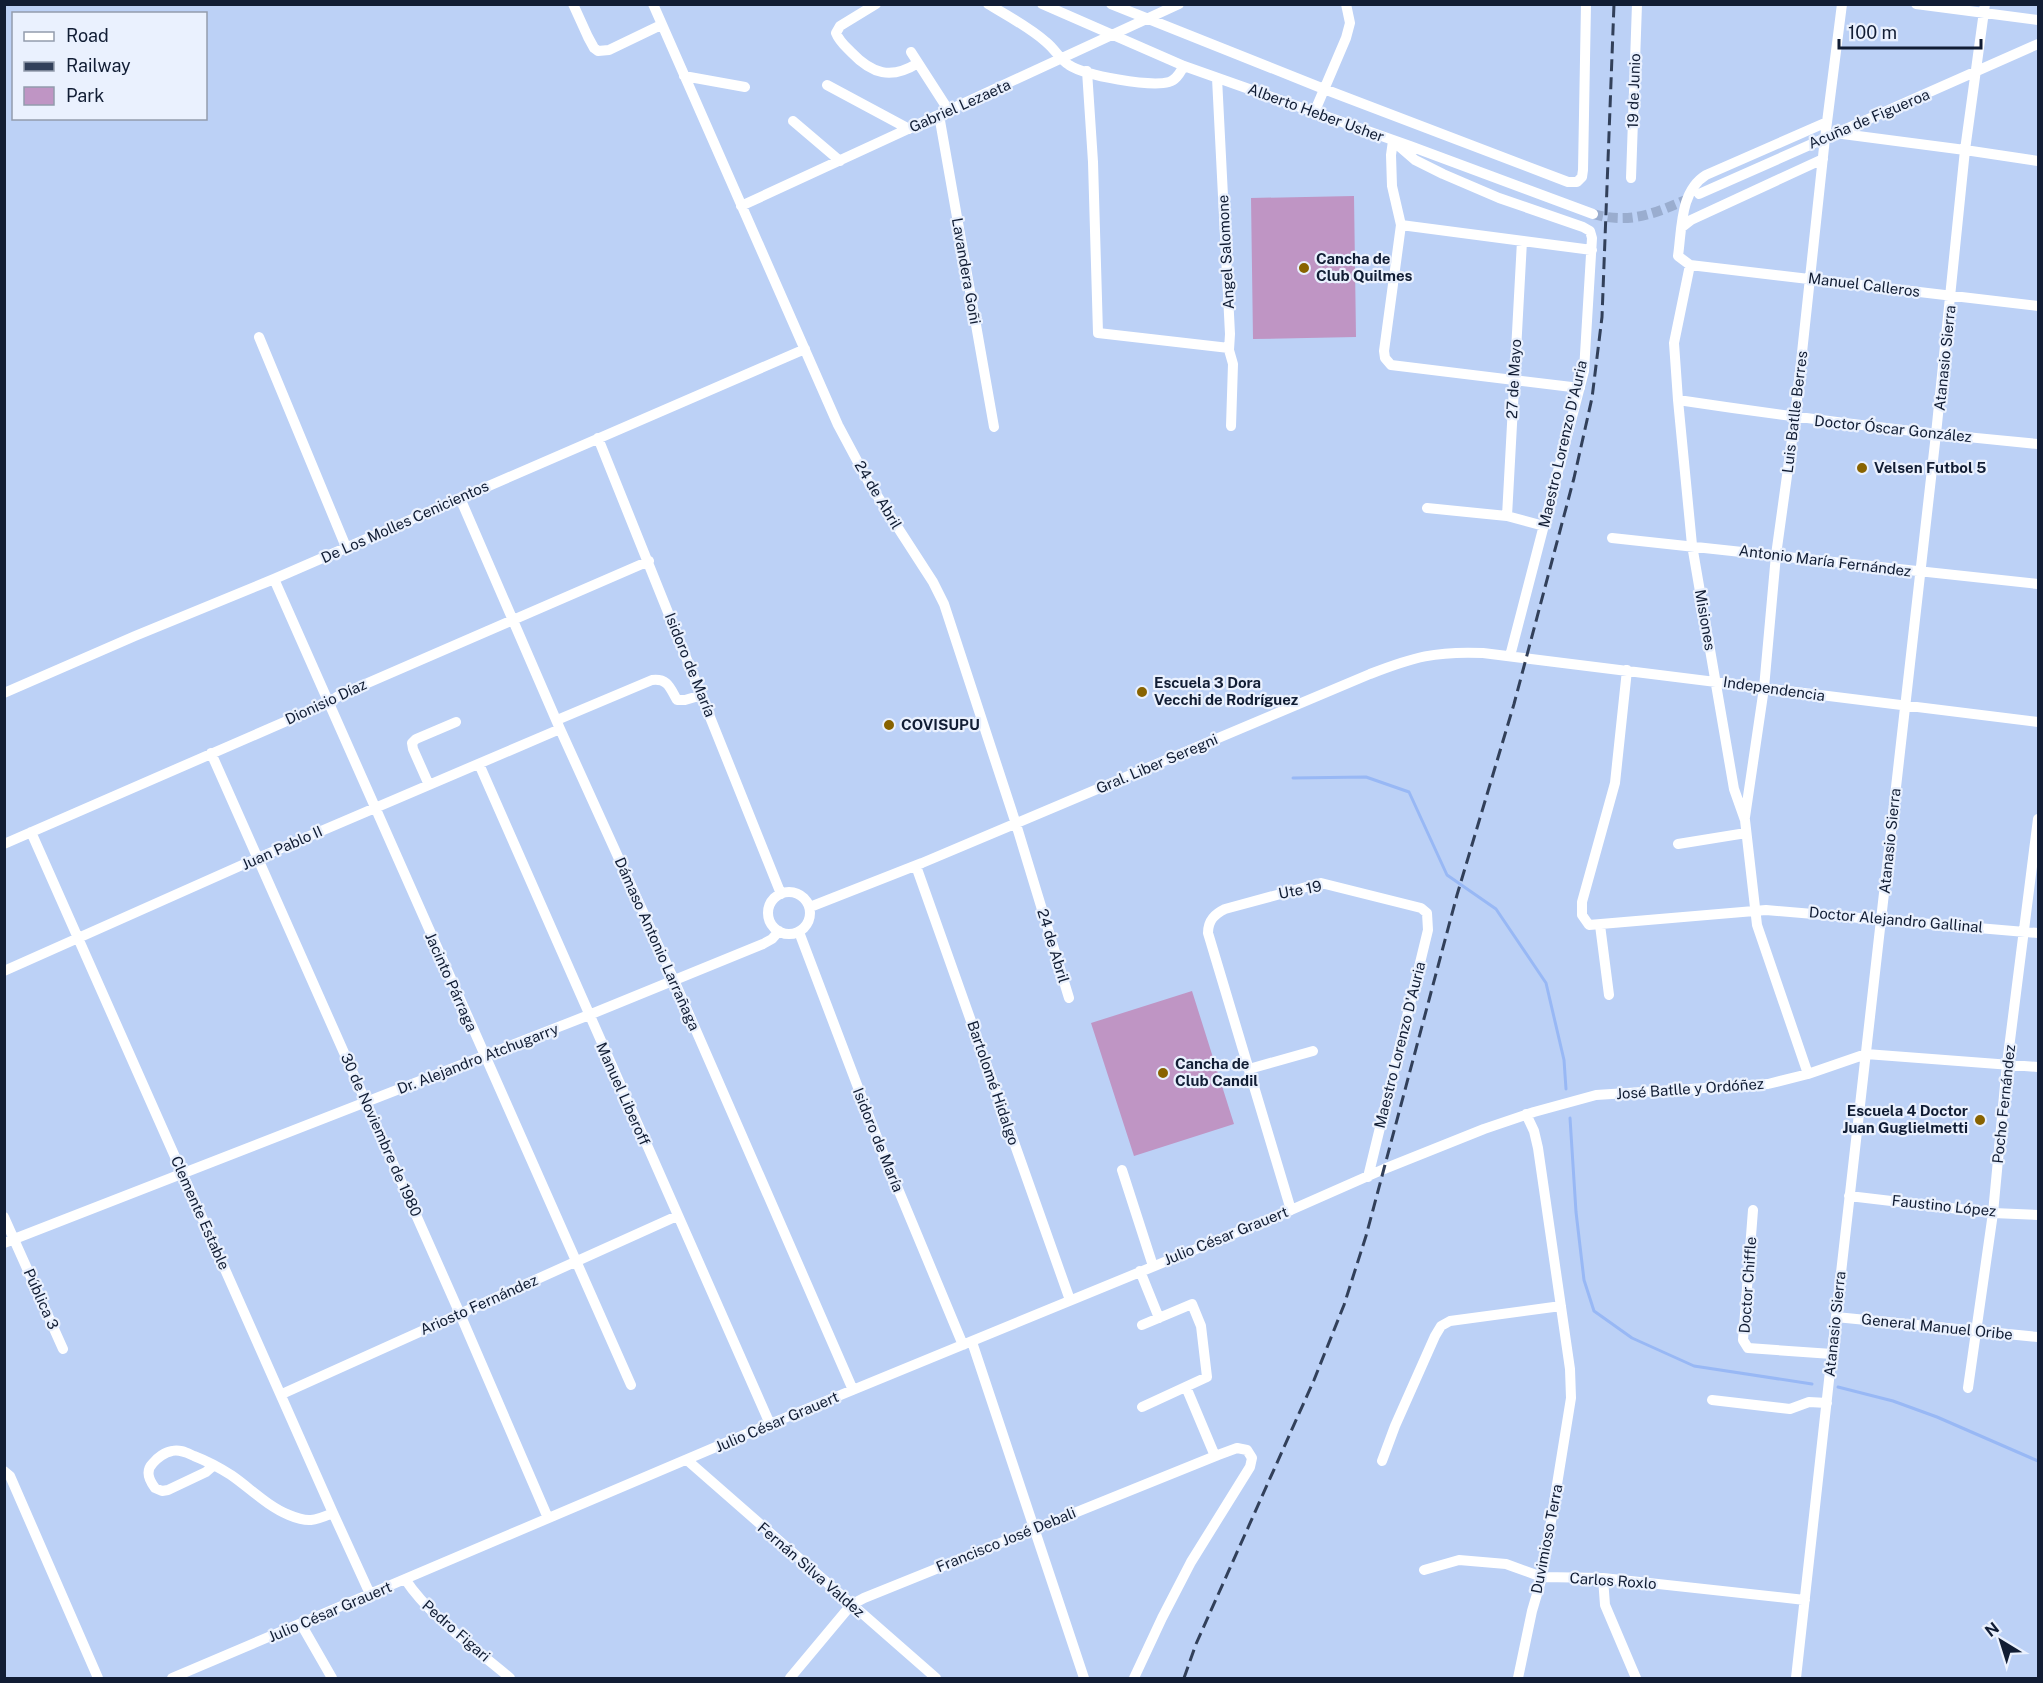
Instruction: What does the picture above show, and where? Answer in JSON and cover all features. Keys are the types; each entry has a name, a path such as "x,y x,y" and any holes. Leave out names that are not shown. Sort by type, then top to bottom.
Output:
{"street":[{"path":"573,4 588,38 598,51 609,50 662,26"},
{"name":"24 de Abril","path":"652,4 838,425 869,483 923,566 944,604 1016,824 1069,998"},
{"path":"876,4 840,26 836,33 838,39 856,58 878,71 900,72 918,63"},
{"path":"988,4 1027,27 1053,48 1062,60 1077,69 1128,82 1151,84 1176,79 1184,66"},
{"name":"Alberto Heber Usher","path":"1042,4 1060,8 1113,36 1184,66 1593,214"},
{"name":"Alberto Heber Usher","path":"1111,4 1324,89 1568,182 1577,182 1582,177 1583,170 1586,4"},
{"name":"Gabriel Lezaeta","path":"741,206 1062,60 1179,4"},
{"path":"1314,113 1348,29 1349,16 1346,4"},
{"name":"19 de Junio","path":"1632,178 1637,4"},
{"name":"Luis Batlle Berres","path":"1745,820 1764,688 1776,555 1795,418 1823,159 1830,136 1827,122 1842,4"},
{"path":"1916,4 1984,9 2038,20"},
{"name":"Atanasio Sierra","path":"1796,1678 1952,296 1965,150 1984,9"},
{"name":"Acuña de Figueroa","path":"1699,194 2038,44"},
{"path":"911,52 944,113"},
{"path":"1087,71 1093,162 1098,333 1229,348"},
{"path":"684,76 745,87"},
{"name":"Angel Salomone","path":"1217,78 1229,348 1233,364 1232,426"},
{"path":"828,85 909,129"},
{"name":"Lavandera Goñi","path":"944,113 994,427"},
{"path":"793,121 840,161"},
{"path":"1690,265 1678,256 1683,214 1690,191 1696,181 1827,122"},
{"path":"1830,136 1965,150 2038,161"},
{"path":"1393,141 1392,186 1401,225 1384,351 1385,358 1391,365 1580,388"},
{"name":"Maestro Lorenzo D'Auria","path":"1393,141 1415,160 1443,174 1499,198 1583,227 1590,231 1592,238 1584,371 1510,656"},
{"path":"1682,227 1691,220 1823,159"},
{"path":"1401,225 1592,250"},
{"name":"27 de Mayo","path":"1507,516 1522,242"},
{"name":"Manuel Calleros","path":"1690,265 2038,306"},
{"name":"Misiones","path":"1690,265 1674,343 1677,400 1692,546 1734,789 1745,820 1754,911 1760,935 1808,1074"},
{"path":"259,337 346,547"},
{"name":"De Los Molles Cenicientos","path":"4,693 274,579 805,348"},
{"name":"Doctor Óscar González","path":"1677,400 1795,418 2038,444"},
{"name":"Isidoro de María","path":"598,438 781,894"},
{"name":"Dámaso Antonio Larrañaga","path":"460,498 853,1390"},
{"path":"1427,508 1507,516 1544,526"},
{"name":"Antonio María Fernández","path":"1612,538 2038,584"},
{"name":"Dionisio Díaz","path":"4,844 328,703 340,694 648,561"},
{"name":"Jacinto Párraga","path":"274,579 631,1385"},
{"name":"Gral. Liber Seregni","path":"810,907 916,866 1405,660 1446,652 1510,656"},
{"name":"Independencia","path":"1510,656 2038,722"},
{"path":"1609,995 1600,925 1588,925 1582,915 1582,902 1615,783 1628,670"},
{"name":"Juan Pablo II","path":"4,971 258,858 479,764 652,680 660,679 669,684 677,700 680,701 702,695"},
{"path":"429,785 412,743 416,739 456,722"},
{"name":"30 de Noviembre de 1980","path":"211,753 548,1518"},
{"name":"Manuel Liberoff","path":"479,764 770,1424"},
{"name":"Pocho Fernández","path":"1968,1388 1993,1213 2007,1064 2038,819"},
{"name":"Clemente Estable","path":"31,832 370,1594"},
{"path":"1678,844 1746,833"},
{"name":"Bartolomé Hidalgo","path":"916,866 1070,1300"},
{"name":"Ute 19","path":"1249,1069 1210,942 1208,927 1219,912 1233,906 1321,883 1421,908 1427,914"},
{"path":"796,892 810,907 810,918 807,924 799,932 789,934 779,931 771,923 768,912 772,901 781,894 796,892"},
{"name":"Doctor Alejandro Gallinal","path":"1600,925 1777,910 2038,933"},
{"name":"Maestro Lorenzo D'Auria","path":"1368,1177 1428,930 1427,914"},
{"name":"Dr. Alejandro Atchugarry","path":"9,1241 589,1015 763,944 779,931"},
{"name":"Isidoro de María","path":"799,932 881,1148 967,1344 1035,1528 1084,1678"},
{"path":"1291,1210 1249,1069 1313,1051"},
{"name":"José Batlle y Ordóñez","path":"1384,1169 1526,1114 1596,1095 1750,1087 1808,1074 1866,1054 2038,1067"},
{"name":"Duvimioso Terra","path":"1518,1678 1532,1611 1542,1577 1572,1398 1570,1369 1538,1148 1534,1131 1526,1114"},
{"name":"Julio César Grauert","path":"172,1678 770,1424 1291,1210 1384,1169"},
{"path":"1122,1170 1153,1266"},
{"name":"Faustino López","path":"1850,1196 1993,1213 2038,1215"},
{"name":"Doctor Chiffle","path":"1753,1210 1743,1340 1749,1348 1832,1354"},
{"name":"Ariosto Fernández","path":"282,1394 677,1216"},
{"name":"Pública 3","path":"4,1217 9,1241 63,1349"},
{"path":"1140,1271 1159,1318"},
{"path":"1142,1325 1192,1304 1201,1326 1207,1377 1142,1407"},
{"path":"1382,1461 1435,1336 1442,1326 1450,1321 1561,1306"},
{"name":"General Manuel Oribe","path":"1836,1317 2038,1337"},
{"path":"1186,1387 1215,1456"},
{"path":"1712,1400 1790,1409 1809,1402 1827,1403"},
{"name":"Francisco José Debali","path":"790,1678 851,1605 864,1598 1215,1456 1237,1449 1247,1450 1252,1458 1250,1467 1191,1562 1134,1678"},
{"path":"214,1465 206,1472 168,1490 162,1491 155,1488 148,1476 153,1462 172,1450 180,1450 214,1465 230,1474 286,1514 306,1521 333,1513"},
{"name":"Fernán Silva Valdez","path":"687,1460 936,1678"},
{"path":"4,1471 10,1476 98,1678"},
{"name":"Carlos Roxlo","path":"1424,1570 1459,1560 1506,1564 1542,1577 1603,1578 1805,1600"},
{"path":"1603,1578 1605,1605 1636,1678"},
{"name":"Pedro Figari","path":"405,1579 427,1607 510,1678"},
{"path":"301,1624 332,1678"},
{"path":"194,1669 202,1678"}],"green space":[{"name":"Cancha de Club Quilmes","path":"1354,196 1356,337 1253,339 1251,198"},
{"name":"Cancha de Club Candil","path":"1192,991 1234,1124 1134,1156 1091,1023"}],"waterway":[{"path":"1293,778 1366,777 1409,792 1447,875 1496,909 1546,983 1564,1060 1566,1089"},
{"path":"1570,1118 1576,1212 1584,1280 1594,1311 1632,1338 1694,1366 1812,1384"},
{"path":"1838,1387 1893,1401 1937,1417 2038,1461"}],"tunnel":[{"path":"1593,214 1620,218 1633,217 1656,212 1693,197"}],"railway":[{"path":"1184,1678 1196,1644 1314,1380 1344,1305 1366,1236 1457,895 1514,704 1574,478 1592,398 1602,317 1614,4"}],"place":[{"name":"Cancha de Club Quilmes","path":"1304,268"},
{"name":"Velsen Futbol 5","path":"1862,468"},
{"name":"Escuela 3 Dora Vecchi de Rodríguez","path":"1142,692"},
{"name":"COVISUPU","path":"889,725"},
{"name":"Cancha de Club Candil","path":"1163,1073"},
{"name":"Escuela 4 Doctor Juan Guglielmetti","path":"1980,1120"}]}
